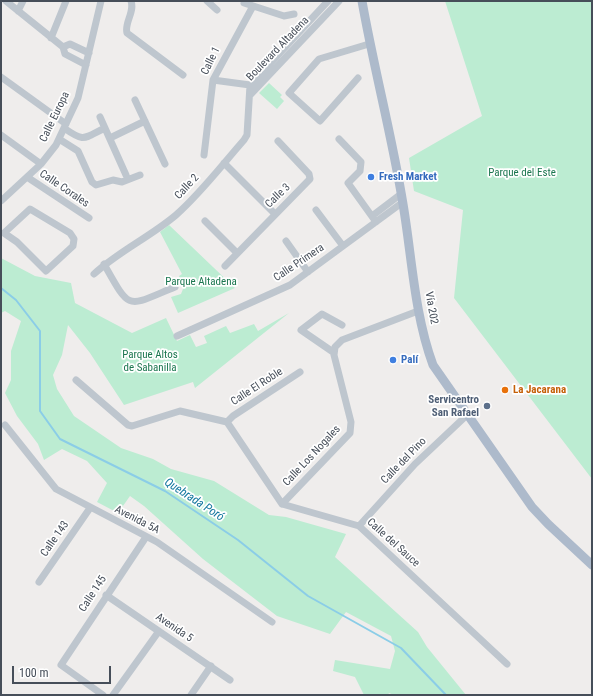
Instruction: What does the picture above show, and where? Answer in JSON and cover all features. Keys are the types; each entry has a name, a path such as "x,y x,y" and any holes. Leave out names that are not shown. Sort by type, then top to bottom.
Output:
{"main road":[{"name":"Vía 202","path":"362,1 369,44 377,69 402,198 418,311 426,345 433,365 532,507 592,565"}],"street":[{"path":"6,1 63,48 62,51 65,54 86,65"},
{"path":"18,11 23,1"},
{"path":"51,38 66,1"},
{"name":"Calle Europa","path":"1,201 41,164 59,139 78,98 101,1"},
{"path":"131,1 131,11 126,29 127,33 183,75"},
{"path":"207,1 217,10"},
{"name":"Boulevard Altadena","path":"250,85 339,1"},
{"path":"244,3 284,16 294,14"},
{"path":"326,3 329,11"},
{"name":"Boulevard Altadena","path":"250,95 326,3"},
{"name":"Calle 1","path":"204,155 213,80 253,6"},
{"path":"63,48 70,44 89,53"},
{"path":"358,78 320,121 289,93 319,59 369,44"},
{"path":"1,78 65,126 78,138 83,139 105,128"},
{"path":"213,80 250,85"},
{"name":"Calle 2","path":"94,274 104,264 175,216 193,199 244,140 247,135 250,85"},
{"path":"135,100 165,164"},
{"path":"100,117 126,175"},
{"path":"110,138 145,121"},
{"path":"1,135 41,164"},
{"path":"59,139 78,151 92,182 96,186 112,180 122,182 140,175"},
{"path":"339,139 361,162 360,171 348,183 374,219"},
{"name":"Calle 3","path":"225,266 308,182 310,176 278,141"},
{"path":"224,163 275,214"},
{"name":"Calle Corales","path":"27,177 88,218"},
{"name":"Calle Primera","path":"177,336 290,285 343,246 374,219 402,198"},
{"path":"32,209 70,233 74,240 71,247 46,271 17,242 3,232 27,211 32,209"},
{"path":"316,210 343,246"},
{"path":"205,221 237,253"},
{"path":"286,241 308,272"},
{"path":"104,264 122,296 132,303 139,302 175,287"},
{"path":"342,325 322,314 301,330 333,352 335,347 342,340 418,311"},
{"name":"Calle Los Nogales","path":"282,504 350,433 351,422 333,352"},
{"name":"Calle El Roble","path":"228,422 232,416 300,372"},
{"path":"76,380 128,425 132,426 180,411 228,422 282,504"},
{"name":"Calle del Pino","path":"359,526 415,464 467,415"},
{"name":"Avenida 5A","path":"5,425 56,489 157,542 272,622"},
{"name":"Calle del Sauce","path":"282,504 359,526 507,664"},
{"name":"Calle 143","path":"39,582 90,508"},
{"name":"Calle 145","path":"102,695 61,665 106,595 146,537"},
{"name":"Avenida 5","path":"106,595 230,680"},
{"path":"113,695 159,631"},
{"path":"191,695 211,666"}],"green space":[{"name":"Parque del Este","path":"445,1 592,1 592,479 454,298 463,210 414,191 409,158 482,116"},
{"path":"269,83 282,95 280,97 284,101 277,109 259,93"},
{"name":"Parque Altadena","path":"169,225 235,288 178,313 171,297 181,294 183,289 179,276 182,274 160,232"},
{"name":"Parque Altos de Sabanilla","path":"1,258 35,276 71,283 75,303 132,333 166,318 177,341 190,335 196,347 207,343 204,336 226,326 230,333 254,324 258,331 289,313 195,388 193,382 124,405 90,353 68,325 62,355 53,375 57,389 74,416 121,448 153,459 171,469 214,481 269,515 286,517 346,534 335,557 418,632 427,647 466,695 394,695 389,693 388,695 364,695 355,677 333,671 335,660 390,669 395,651 391,636 346,612 330,634 277,616 203,559 144,506 130,496 118,513 97,502 107,483 87,461 62,449 44,460 38,444 17,416 5,393 11,380 11,351 21,321 5,311 1,313"}],"waterway":[{"name":"Quebrada Poró","path":"1,288 16,300 40,331 40,411 60,439 165,491 238,540 308,596 401,648 446,695"}],"place":[{"name":"Fresh Market","path":"371,177"},
{"name":"Palí","path":"393,360"},
{"name":"La Jacarana","path":"505,390"},
{"name":"Servicentro San Rafael","path":"487,406"}]}
